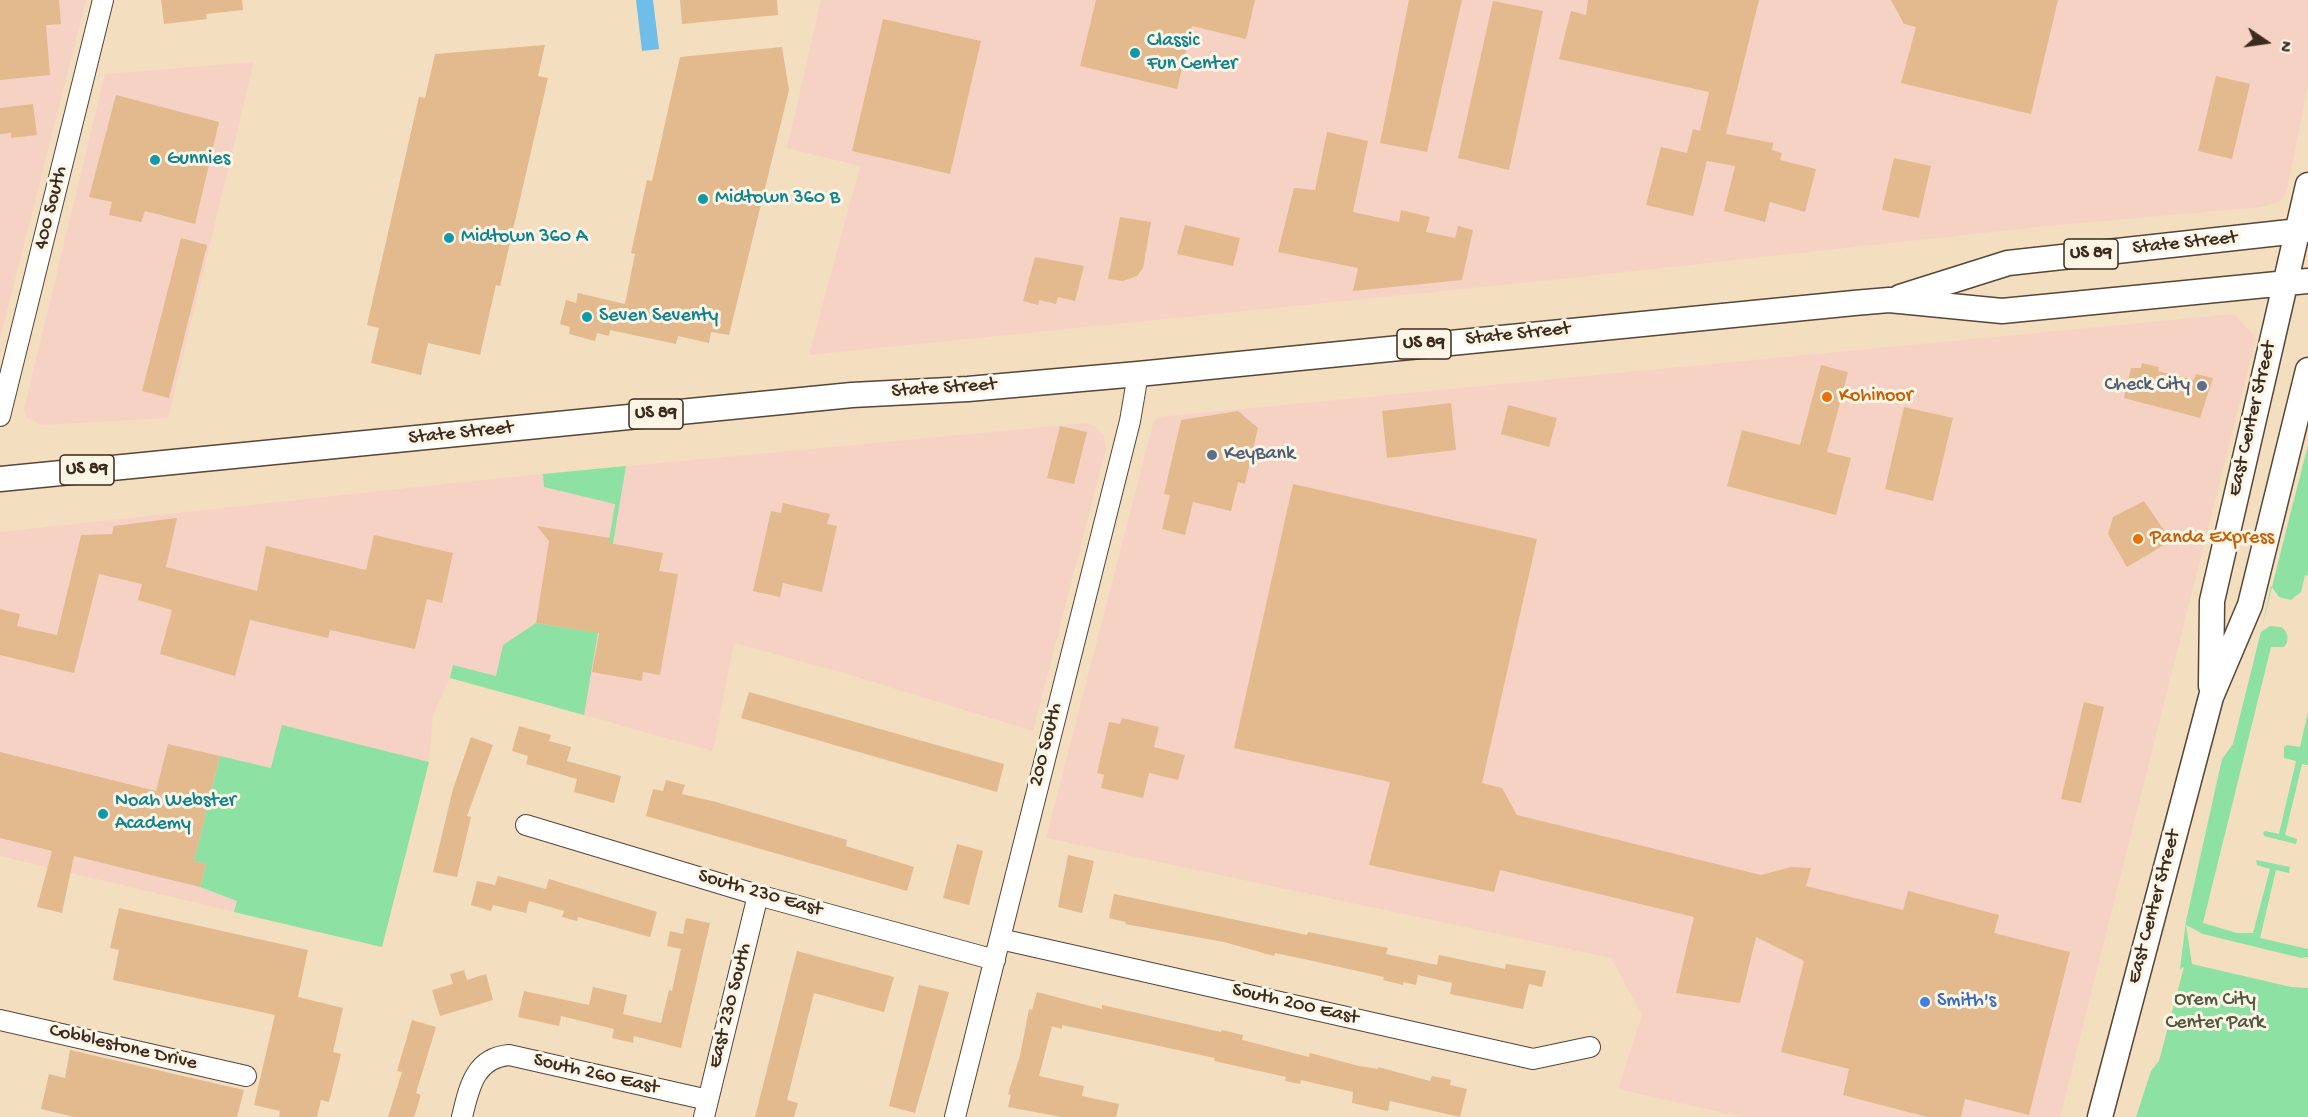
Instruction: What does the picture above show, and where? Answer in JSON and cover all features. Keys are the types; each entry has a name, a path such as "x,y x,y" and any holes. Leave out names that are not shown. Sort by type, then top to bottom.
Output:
{"main road":[{"name":"East Center Street","path":"2211,697 2212,601 2297,282 2308,185"},
{"name":"State Street","path":"1889,300 2008,263 2303,231"},
{"name":"State Street","path":"0,479 852,395 968,389 1138,374 1889,300 2001,311 2297,282"},
{"name":"East Center Street","path":"2100,1117 2211,697 2250,604 2308,370"}],"street":[{"name":"400 South","path":"0,416 103,0"},
{"name":"200 South","path":"955,1117 1130,421 1138,374"},
{"name":"South 230 East","path":"526,825 758,895 995,960"},
{"name":"East 230 South","path":"706,1108 758,895"},
{"name":"South 200 East","path":"1000,939 1533,1059 1590,1047"},
{"name":"Cobblestone Drive","path":"0,1020 246,1076"},
{"name":"South 260 East","path":"462,1117 471,1082 486,1062 501,1056 518,1056 706,1108"}],"shaded area":[{"path":"0,0 86,0 0,339"},
{"path":"821,0 2308,0 2308,86 2287,190 2281,201 2261,207 2047,226 1552,280 809,355 860,166 787,148"},
{"path":"254,62 168,418 42,425 27,418 24,409 105,74"},
{"path":"2234,314 2256,338 2060,1117 1743,1117 1618,1089 1642,1015 1611,958 1046,838 1153,424 1158,417"},
{"path":"1088,423 1095,426 1104,436 1106,448 1033,731 837,671 734,643 713,751 450,678 433,715 429,762 382,947 0,856 0,532 501,478"}],"green space":[{"path":"2308,445 2308,576 2305,575 2301,592 2291,600 2279,597 2272,587"},
{"path":"626,466 584,715 450,678 453,665 496,676 503,645 536,623 594,632 615,504 544,487 543,474"},
{"path":"2271,586 2272,587 2262,626"},
{"name":"Orem City Center Park","path":"2262,626 2261,632 2270,626 2281,627 2288,639 2284,647 2271,647 2203,923 2237,933 2253,933 2270,869 2257,865 2256,860 2290,867 2289,873 2276,870 2260,938 2308,949 2308,957 2301,958 2203,934 2186,925 2192,964 2291,987 2308,988 2308,1117 2136,1117 2151,1071 2159,1061 2184,967 2180,969 2186,921 2222,759 2233,744"},
{"path":"2308,712 2308,765 2302,764 2285,835 2297,839 2296,844 2264,836 2263,833 2265,831 2279,834 2296,761 2284,758 2284,747 2287,745 2300,747"},
{"path":"282,725 429,762 382,947 234,912 237,901 200,887 206,864 194,861 220,756 271,768"}],"water":[{"path":"636,0 653,0 659,49 642,51"}],"building":[{"path":"0,0 59,0 61,24 46,25 50,75 0,80"},
{"path":"161,0 242,0 243,10 206,14 207,19 164,24"},
{"path":"680,0 777,0 778,15 682,24"},
{"name":"Classic Fun Center","path":"1096,0 1255,0 1246,39 1192,26 1177,89 1080,66"},
{"path":"1409,0 1462,0 1427,152 1380,143"},
{"path":"1588,0 1759,0 1726,134 1773,143 1772,150 1782,153 1780,160 1816,169 1805,212 1770,202 1765,222 1724,211 1735,166 1707,161 1693,216 1646,205 1661,147 1687,153 1693,129 1700,131 1709,92 1559,59 1571,11 1586,15"},
{"path":"1891,0 2058,0 2031,114 1901,83 1916,27 1904,24"},
{"path":"1493,1 1543,11 1509,170 1458,158"},
{"path":"883,19 981,41 950,174 852,151"},
{"name":"Midtown 360 A","path":"545,45 538,76 548,78 500,286 496,285 480,355 428,343 421,375 371,363 379,328 367,325 419,97 425,98 435,54"},
{"name":"Midtown 360 B","path":"782,47 789,90 729,335 711,332 709,343 678,336 676,344 610,330 609,336 597,333 595,341 569,334 570,327 560,324 566,300 576,303 578,293 625,304 635,254 631,253 647,180 652,181 680,57"},
{"path":"2216,76 2250,84 2232,159 2198,151"},
{"name":"Gunnies","path":"116,95 219,122 195,224 145,211 141,222 109,215 112,202 89,197"},
{"path":"33,104 37,135 11,138 11,133 0,134 0,108"},
{"path":"1327,132 1368,141 1353,212 1399,222 1401,210 1430,217 1426,232 1455,238 1458,226 1473,230 1462,280 1353,291 1358,268 1278,252 1294,188 1315,190"},
{"path":"1894,158 1931,166 1919,218 1882,210"},
{"path":"1120,217 1151,222 1143,268 1137,276 1123,281 1108,279"},
{"path":"1185,225 1240,238 1233,266 1177,254"},
{"path":"181,238 207,245 169,398 142,391"},
{"path":"1035,257 1084,266 1075,301 1058,297 1056,304 1039,300 1038,305 1023,301"},
{"path":"2142,363 2159,367 2158,371 2194,380 2196,374 2213,378 2200,418 2124,398 2131,368 2141,368"},
{"path":"1821,365 1848,372 1827,452 1851,458 1836,515 1727,486 1742,430 1800,445"},
{"path":"1451,403 1456,450 1387,458 1382,411"},
{"path":"1508,405 1557,418 1549,447 1501,434"},
{"path":"1904,407 1953,418 1933,501 1885,489"},
{"name":"KeyBank","path":"1238,411 1258,428 1245,484 1238,482 1231,511 1193,502 1185,535 1162,529 1170,495 1164,494 1181,420"},
{"path":"1060,426 1087,432 1074,484 1047,478"},
{"path":"1293,484 1537,539 1482,783 1502,788 1517,815 1761,875 1791,867 1811,868 1806,886 1903,910 1908,891 1999,915 1994,933 2070,952 2029,1115 1965,1099 1961,1117 1927,1117 1843,1095 1849,1069 1781,1052 1804,961 1756,937 1740,1003 1676,993 1694,917 1500,870 1494,892 1369,865 1390,782 1234,748"},
{"name":"Panda Express","path":"2144,501 2166,533 2164,545 2127,567 2108,534 2113,517"},
{"path":"783,503 830,514 827,524 837,526 822,592 783,583 780,597 753,591 771,511 781,513"},
{"path":"177,518 166,567 257,591 266,546 366,570 374,535 453,553 442,603 427,599 415,649 330,630 328,638 250,620 235,676 160,654 172,610 138,600 142,584 99,574 74,673 0,655 0,609 20,614 17,626 57,635 81,535 112,534 114,526"},
{"path":"537,526 610,538 609,543 663,553 659,571 678,574 660,675 643,672 642,681 592,672 599,633 536,623 549,541"},
{"path":"749,692 1004,764 997,792 741,718"},
{"path":"2084,702 2104,707 2081,803 2061,799"},
{"path":"1122,718 1159,727 1154,747 1185,755 1178,780 1149,773 1143,798 1101,788 1104,775 1097,773 1109,722 1120,724"},
{"path":"519,726 551,735 549,741 571,747 567,761 621,776 614,803 574,792 577,779 526,764 528,756 512,751"},
{"path":"471,737 493,745 467,816 471,817 457,877 433,872 453,789"},
{"name":"Noah Webster Academy","path":"168,744 220,756 194,861 206,864 200,887 74,856 62,913 37,907 52,851 0,838 0,752 156,791"},
{"path":"666,780 685,785 682,794 847,840 846,846 914,867 907,891 646,816 653,789 663,791"},
{"path":"957,844 983,851 969,905 943,898"},
{"path":"1068,855 1094,861 1082,913 1058,907"},
{"path":"498,876 546,889 549,879 657,912 650,937 578,917 577,921 562,917 564,911 529,901 526,913 493,905 491,911 471,905 477,881 495,885"},
{"path":"1114,894 1307,935 1308,932 1388,948 1386,954 1437,965 1439,955 1505,969 1506,964 1546,971 1542,987 1529,984 1523,1009 1450,994 1452,983 1418,975 1416,985 1403,982 1403,985 1383,980 1384,977 1313,961 1275,953 1274,956 1224,942 1125,924 1126,922 1109,918"},
{"path":"119,908 308,950 298,997 343,1008 333,1052 341,1054 329,1102 321,1100 317,1117 279,1117 280,1111 254,1105 275,1015 113,980 119,950 110,948"},
{"path":"686,918 710,923 681,1048 634,1036 633,1043 612,1038 614,1029 561,1016 559,1026 518,1017 524,991 589,1005 593,987 627,995 623,1014 661,1023 669,990 672,991 681,949 667,946 670,931 683,934"},
{"path":"797,951 894,977 884,1012 814,993 787,1100 798,1103 794,1117 755,1117"},
{"path":"464,970 467,980 486,974 493,1000 440,1016 432,990 453,984 450,974"},
{"path":"919,985 949,992 915,1113 889,1106"},
{"path":"1037,992 1102,1009 1102,1005 1243,1035 1242,1040 1309,1057 1310,1053 1359,1066 1378,1069 1378,1067 1430,1081 1432,1076 1451,1080 1450,1085 1467,1089 1460,1117 1390,1101 1388,1111 1352,1103 1353,1092 1301,1080 1300,1084 1285,1081 1286,1077 1214,1061 1215,1058 1062,1025 1062,1029 1052,1026 1039,1076 1084,1086 1082,1096 1119,1104 1116,1117 1061,1117 1008,1107 1011,1095 1008,1094 1020,1056 1029,1009 1032,1010"},
{"path":"412,1020 436,1027 416,1093 421,1095 414,1117 388,1117 402,1072 397,1071"},
{"path":"70,1050 244,1090 237,1117 74,1117 41,1109 49,1074 65,1078"}],"place":[{"name":"Classic Fun Center","path":"1135,53"},
{"name":"Gunnies","path":"155,160"},
{"name":"Midtown 360 B","path":"703,199"},
{"name":"Midtown 360 A","path":"449,238"},
{"name":"Seven Seventy","path":"587,317"},
{"name":"Check City","path":"2202,386"},
{"name":"Kohinoor","path":"1827,397"},
{"name":"KeyBank","path":"1212,455"},
{"name":"Panda Express","path":"2138,539"},
{"name":"Noah Webster Academy","path":"103,814"},
{"name":"Smith's","path":"1925,1002"}]}
